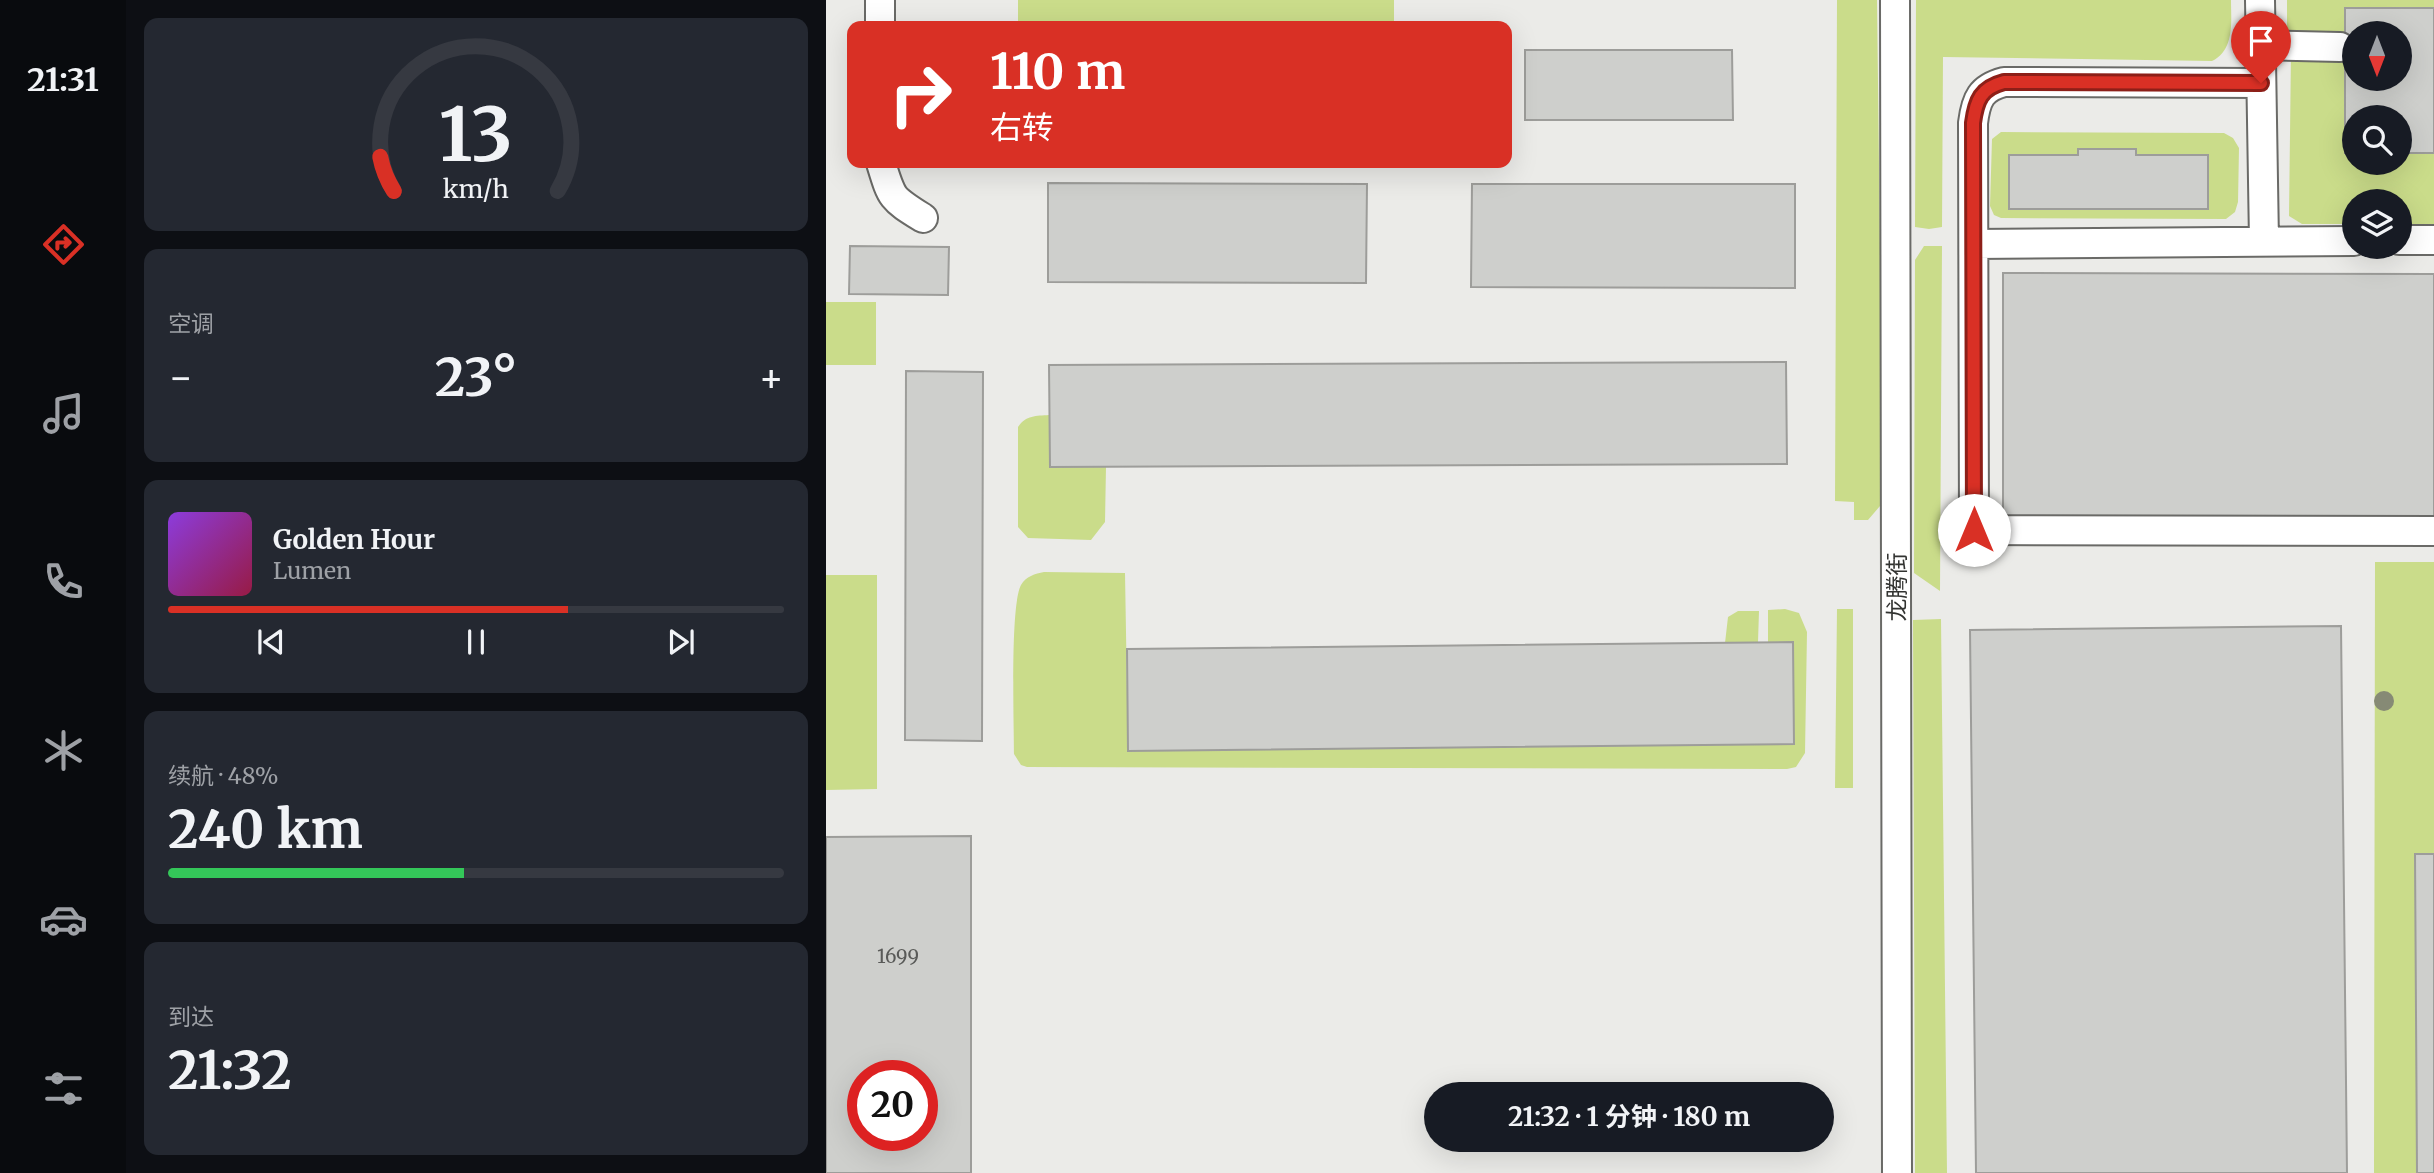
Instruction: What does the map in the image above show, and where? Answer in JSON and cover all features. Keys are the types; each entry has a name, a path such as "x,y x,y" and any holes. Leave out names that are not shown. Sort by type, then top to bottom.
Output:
{"street":[{"path":"880,0 880,21"},
{"name":"龙腾街","path":"1895,0 1898,1173"},
{"path":"2260,0 2264,241"},
{"path":"2261,45 2340,47"},
{"path":"2261,83 2004,82 1991,85 1978,101 1973,123 1974,530 2434,531"},
{"path":"882,168 889,190 897,202 923,218"},
{"path":"2412,240 2434,240"},
{"path":"1974,244 2342,241"}],"green space":[{"path":"1018,0 1394,0 1394,21 1018,21"},
{"path":"1837,0 1877,0 1883,494 1880,506 1868,520 1854,520 1854,502 1835,501"},
{"path":"1916,0 2231,0 2231,26 2225,50 2212,61 1943,57 1942,227 1929,229 1915,227"},
{"path":"2287,0 2434,0 2434,8 2345,8 2342,39 2291,33 2287,28"},
{"path":"2291,52 2342,54 2342,91 2345,91 2345,105 2342,105 2342,175 2412,175 2412,153 2434,153 2434,224 2412,224 2412,189 2342,189 2342,224 2302,224 2289,216"},
{"path":"2001,132 2224,133 2233,138 2239,148 2238,202 2235,212 2226,219 2001,218 1994,215 1990,206 1992,139"},
{"path":"1924,246 1942,246 1940,591 1914,573 1915,260"},
{"path":"826,302 876,302 876,365 826,365"},
{"path":"1049,415 1050,467 1106,467 1105,522 1091,540 1028,538 1018,527 1018,427 1028,418"},
{"path":"2375,562 2434,562 2434,854 2415,855 2417,1173 2374,1173"},
{"path":"1044,572 1125,573 1128,751 1793,744 1768,642 1768,610 1785,609 1799,613 1807,632 1805,753 1796,767 1787,769 1027,767 1021,765 1014,754 1015,616 1021,585 1028,577"},
{"path":"826,575 877,575 877,789 826,790"},
{"path":"1837,609 1853,609 1853,788 1835,788"},
{"path":"1738,611 1759,611 1758,642 1725,643 1728,617"},
{"path":"1941,619 1947,1173 1915,1173 1913,620"}],"building":[{"path":"2345,8 2434,8 2434,153 2412,153 2412,105 2345,105 2345,91 2412,91 2412,21 2345,21"},
{"path":"1525,50 1732,50 1733,120 1525,120"},
{"path":"2078,149 2136,149 2136,155 2208,155 2208,209 2009,209 2009,155 2078,155"},
{"path":"1048,183 1367,184 1366,283 1048,282"},
{"path":"1472,184 1795,184 1795,288 1471,287"},
{"path":"850,246 949,247 948,295 849,294"},
{"path":"2003,273 2434,274 2434,517 2003,516"},
{"path":"1786,362 1787,464 1050,467 1049,365"},
{"path":"906,371 983,372 982,741 905,740"},
{"path":"2341,626 2347,1173 1976,1173 1970,630"},
{"path":"1793,642 1794,744 1128,751 1127,649"},
{"path":"971,836 971,1173 826,1173 826,837"},
{"path":"2415,854 2434,854 2434,1173 2417,1173"}],"route":[{"path":"1974,530 1973,123 1975,107 1982,94 1991,85 2004,82 2261,83"}]}
